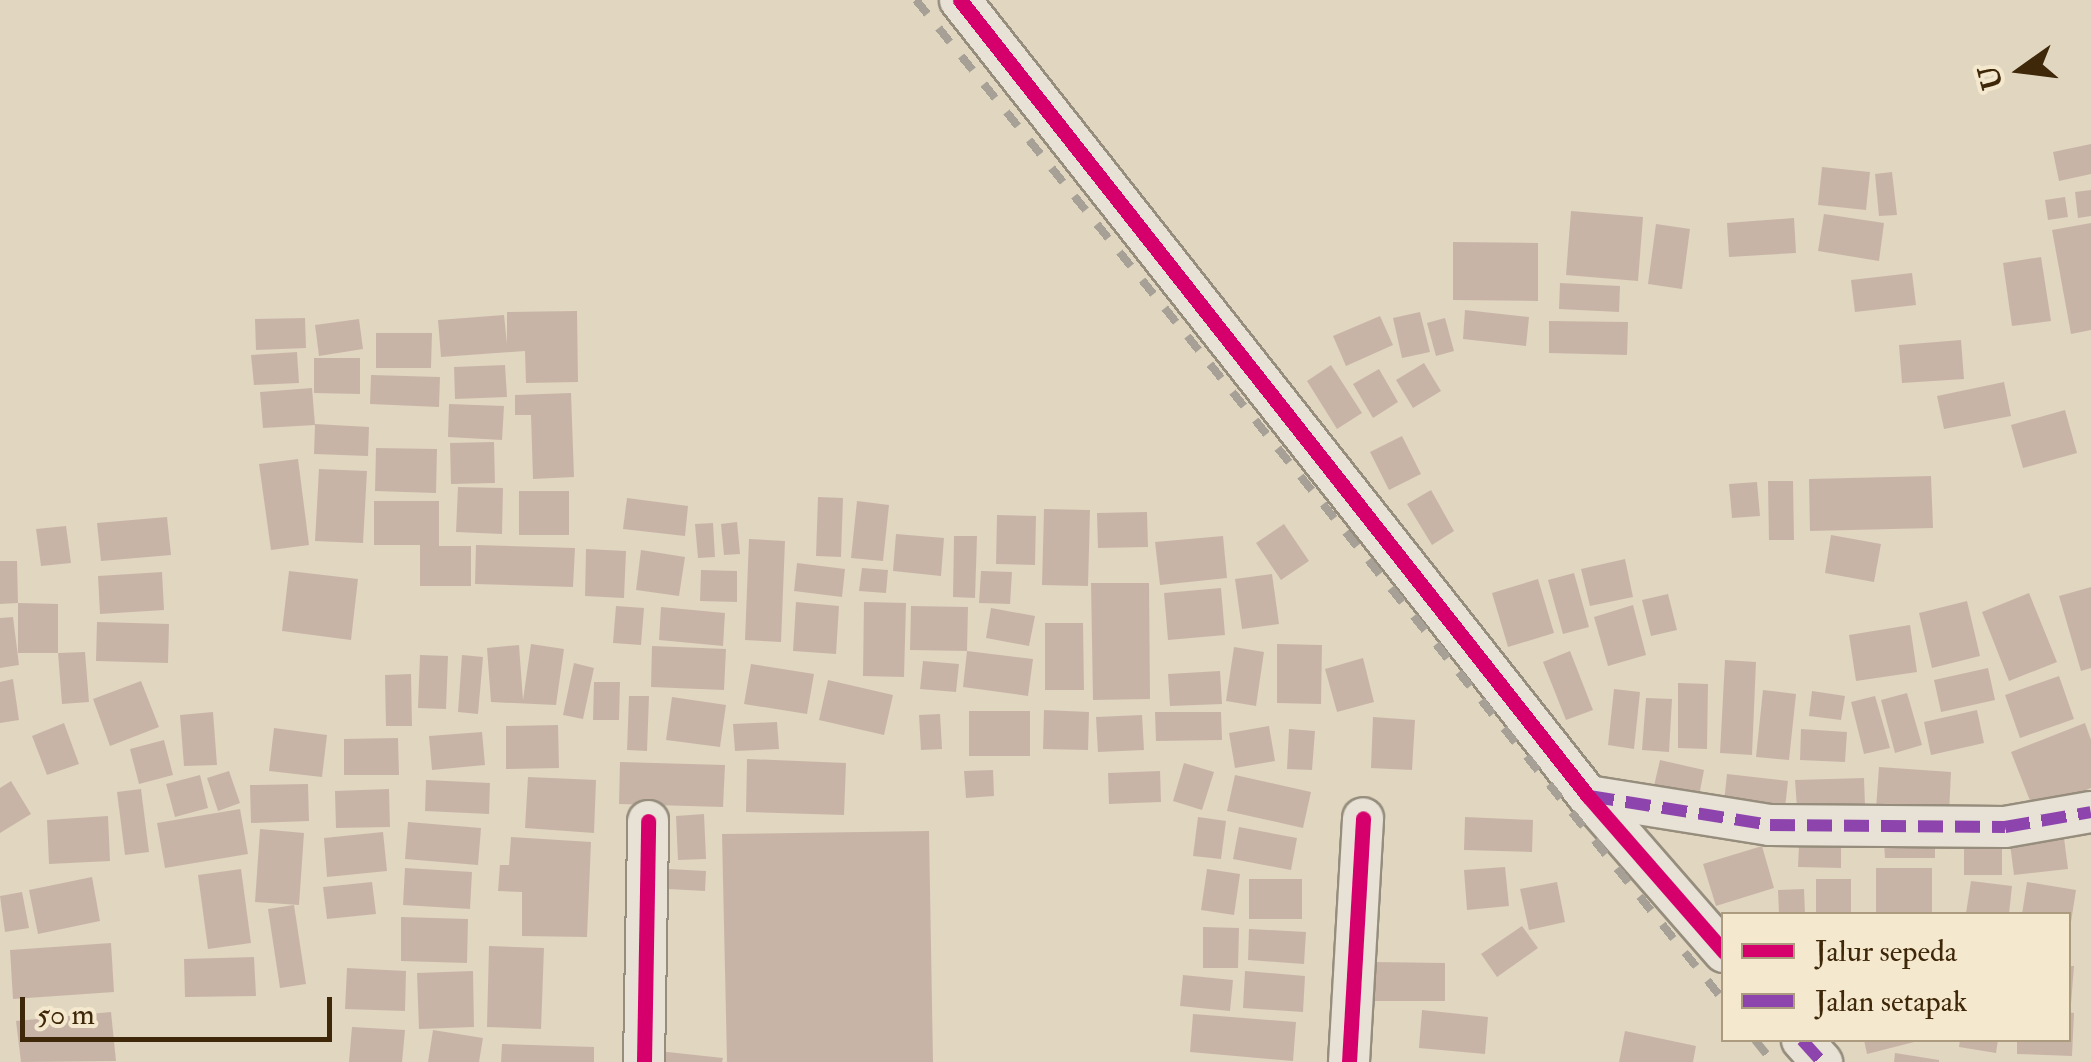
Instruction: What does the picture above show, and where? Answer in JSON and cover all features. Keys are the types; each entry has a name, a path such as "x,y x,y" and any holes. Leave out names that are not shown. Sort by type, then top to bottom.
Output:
{"street":[{"path":"960,0 1588,796 1721,949"},
{"path":"1588,796 1770,825 2005,826 2091,812"},
{"path":"1348,1062 1363,818"},
{"path":"644,1062 648,821"},
{"path":"1804,1042 1822,1062"}],"building":[{"path":"2091,144 2091,174 2059,181 2053,152"},
{"path":"1822,167 1870,172 1866,210 1818,205"},
{"path":"1892,172 1897,215 1879,216 1875,174"},
{"path":"2091,190 2091,216 2078,218 2075,192"},
{"path":"2065,197 2068,217 2048,220 2045,200"},
{"path":"1571,211 1643,217 1638,281 1566,275"},
{"path":"1824,214 1884,223 1879,261 1818,251"},
{"path":"1794,218 1796,253 1729,257 1727,223"},
{"path":"2091,223 2091,330 2071,334 2052,230"},
{"path":"1656,224 1690,229 1682,289 1648,284"},
{"path":"1453,242 1538,243 1538,301 1453,300"},
{"path":"2041,257 2051,321 2012,326 2003,263"},
{"path":"1912,273 1916,305 1855,312 1851,280"},
{"path":"1560,283 1620,286 1619,312 1559,309"},
{"path":"1465,310 1529,317 1526,346 1463,339"},
{"path":"577,311 578,382 526,383 525,351 441,357 438,320 504,315 507,344 507,312"},
{"path":"1420,312 1430,352 1402,358 1393,318"},
{"path":"1380,316 1393,345 1346,366 1333,336"},
{"path":"305,318 306,348 256,350 255,319"},
{"path":"1445,318 1454,351 1436,356 1427,323"},
{"path":"359,319 363,349 319,356 315,325"},
{"path":"1549,321 1628,322 1627,355 1549,353"},
{"path":"376,333 432,333 431,368 376,368"},
{"path":"1961,340 1964,379 1902,383 1899,345"},
{"path":"297,352 299,383 254,385 251,355"},
{"path":"314,358 360,358 360,394 314,393"},
{"path":"1424,363 1441,391 1413,408 1396,380"},
{"path":"505,365 507,397 455,399 454,367"},
{"path":"1331,365 1362,413 1337,429 1307,381"},
{"path":"1379,369 1398,402 1373,418 1353,384"},
{"path":"371,375 440,377 439,407 370,404"},
{"path":"2004,382 2011,416 1944,429 1937,396"},
{"path":"312,388 315,425 263,428 260,392"},
{"path":"571,393 574,477 533,479 531,415 515,415 515,395"},
{"path":"449,404 504,406 502,440 448,437"},
{"path":"2065,410 2077,453 2023,468 2011,425"},
{"path":"315,424 369,427 368,456 314,454"},
{"path":"1402,436 1421,474 1389,490 1370,452"},
{"path":"494,442 495,483 451,484 450,443"},
{"path":"376,448 437,449 436,493 375,491"},
{"path":"298,459 309,545 271,550 259,464"},
{"path":"319,469 367,471 363,543 315,541"},
{"path":"1931,476 1933,528 1810,531 1809,479"},
{"path":"1768,481 1793,481 1794,540 1769,540"},
{"path":"1757,482 1760,516 1732,518 1729,484"},
{"path":"458,487 503,488 502,534 456,532"},
{"path":"1431,490 1454,531 1432,545 1407,504"},
{"path":"519,491 569,491 569,535 519,535"},
{"path":"818,497 843,498 841,557 816,556"},
{"path":"627,498 688,506 685,536 623,529"},
{"path":"374,501 439,501 439,546 471,546 471,586 420,586 420,545 374,545"},
{"path":"857,501 889,505 883,561 851,558"},
{"path":"1044,509 1090,510 1088,586 1042,585"},
{"path":"1147,512 1148,547 1098,548 1097,513"},
{"path":"997,515 1036,516 1035,565 996,564"},
{"path":"167,517 171,555 101,561 97,523"},
{"path":"737,522 740,554 724,555 721,524"},
{"path":"713,523 715,557 698,558 695,524"},
{"path":"1284,524 1309,561 1281,580 1256,543"},
{"path":"66,526 71,563 41,566 36,529"},
{"path":"896,534 944,538 941,576 893,571"},
{"path":"1831,535 1881,544 1874,582 1825,573"},
{"path":"954,536 977,536 975,598 953,597"},
{"path":"1223,536 1227,578 1160,585 1155,542"},
{"path":"749,539 785,541 781,642 745,640"},
{"path":"476,545 575,548 573,587 475,584"},
{"path":"586,549 626,551 624,598 585,596"},
{"path":"641,550 685,557 679,596 636,590"},
{"path":"1625,559 1633,597 1590,606 1581,569"},
{"path":"0,561 17,561 18,603 0,604"},
{"path":"797,563 845,569 842,597 794,591"},
{"path":"862,568 888,570 886,593 859,591"},
{"path":"701,570 737,571 737,602 700,601"},
{"path":"289,571 358,579 351,640 282,631"},
{"path":"981,571 1012,572 1010,604 979,603"},
{"path":"162,572 164,610 100,614 98,576"},
{"path":"1574,573 1589,627 1563,634 1548,580"},
{"path":"1272,574 1279,624 1242,629 1235,579"},
{"path":"1538,579 1554,633 1508,647 1492,593"},
{"path":"1091,583 1149,583 1150,699 1093,700"},
{"path":"2091,587 2091,668 2081,671 2059,596"},
{"path":"1221,588 1225,635 1168,640 1164,593"},
{"path":"2029,593 2057,662 2009,681 1982,612"},
{"path":"1668,594 1677,630 1651,636 1642,600"},
{"path":"1967,601 1980,656 1932,668 1919,613"},
{"path":"796,602 839,606 836,654 793,651"},
{"path":"864,602 906,603 904,677 863,676"},
{"path":"18,603 58,604 58,653 18,653"},
{"path":"1633,605 1646,655 1608,666 1594,617"},
{"path":"616,606 644,608 641,645 613,643"},
{"path":"911,606 968,607 967,651 910,650"},
{"path":"661,607 725,613 723,646 659,640"},
{"path":"991,608 1035,616 1029,646 986,638"},
{"path":"13,617 19,665 0,668 0,618"},
{"path":"97,622 169,624 168,663 96,661"},
{"path":"1045,623 1083,623 1084,690 1045,690"},
{"path":"1910,625 1917,672 1856,681 1849,635"},
{"path":"531,644 564,649 556,705 491,702 487,648 519,645 523,700"},
{"path":"1277,644 1322,645 1321,704 1277,703"},
{"path":"652,646 726,649 724,690 651,687"},
{"path":"1234,647 1264,652 1256,706 1226,701"},
{"path":"967,651 1033,659 1028,696 963,687"},
{"path":"1570,651 1593,710 1566,720 1543,662"},
{"path":"85,652 89,702 62,704 58,653"},
{"path":"420,655 448,656 446,709 418,708"},
{"path":"462,655 483,657 478,714 458,712"},
{"path":"1363,658 1374,702 1337,712 1325,669"},
{"path":"1725,660 1756,662 1752,755 1720,753"},
{"path":"923,661 959,664 956,692 920,689"},
{"path":"574,663 594,668 583,719 563,715"},
{"path":"751,664 814,674 807,714 744,704"},
{"path":"1988,668 1995,700 1941,712 1934,680"},
{"path":"1220,671 1222,704 1170,706 1168,674"},
{"path":"411,674 412,726 386,726 385,675"},
{"path":"2059,676 2074,719 2020,738 2005,695"},
{"path":"13,679 19,720 0,723 0,682"},
{"path":"828,680 893,695 884,735 819,720"},
{"path":"141,681 159,727 110,746 93,699"},
{"path":"594,682 620,682 619,720 593,720"},
{"path":"1678,683 1708,684 1707,749 1678,748"},
{"path":"1614,689 1640,692 1634,749 1608,745"},
{"path":"1763,690 1796,694 1789,760 1756,757"},
{"path":"1812,691 1845,696 1841,720 1809,716"},
{"path":"1907,693 1922,745 1895,753 1881,700"},
{"path":"629,696 649,696 647,751 627,750"},
{"path":"1875,696 1890,748 1864,754 1851,702"},
{"path":"672,697 726,705 720,747 666,740"},
{"path":"1646,698 1672,699 1669,752 1642,750"},
{"path":"1044,710 1089,712 1088,750 1043,749"},
{"path":"1977,710 1984,743 1931,755 1924,722"},
{"path":"969,711 1030,711 1030,756 969,756"},
{"path":"213,712 217,765 184,766 180,715"},
{"path":"1155,712 1221,712 1222,740 1156,741"},
{"path":"940,714 942,749 921,750 919,715"},
{"path":"1142,715 1144,750 1098,752 1096,717"},
{"path":"1373,717 1415,720 1412,770 1371,768"},
{"path":"777,722 779,749 735,751 733,724"},
{"path":"64,723 79,764 47,775 32,736"},
{"path":"2085,723 2091,740 2091,788 2034,811 2011,752"},
{"path":"558,725 559,768 506,769 506,726"},
{"path":"1269,726 1275,761 1235,768 1229,733"},
{"path":"274,728 327,735 322,777 269,771"},
{"path":"1289,729 1315,731 1312,770 1287,769"},
{"path":"1801,729 1847,732 1845,762 1800,760"},
{"path":"482,732 485,765 432,770 429,736"},
{"path":"398,738 399,775 344,775 344,739"},
{"path":"164,740 173,775 139,784 130,749"},
{"path":"747,759 846,763 844,815 746,812"},
{"path":"1660,760 1704,770 1699,796 1654,786"},
{"path":"620,762 725,765 723,807 619,804"},
{"path":"1184,763 1214,772 1202,810 1173,801"},
{"path":"1879,767 1951,772 1949,814 1876,809"},
{"path":"993,770 994,796 966,798 964,771"},
{"path":"229,771 240,803 218,811 207,778"},
{"path":"1160,771 1161,802 1109,804 1108,773"},
{"path":"1727,774 1788,781 1785,808 1724,802"},
{"path":"200,775 208,808 175,817 166,784"},
{"path":"1235,775 1311,792 1303,828 1227,811"},
{"path":"528,777 596,780 594,833 525,828"},
{"path":"1864,778 1865,806 1797,808 1795,780"},
{"path":"426,780 490,783 489,814 425,811"},
{"path":"11,781 31,814 0,833 0,788"},
{"path":"308,784 309,821 251,823 250,785"},
{"path":"141,789 149,852 125,855 117,792"},
{"path":"389,789 390,827 336,828 335,791"},
{"path":"240,809 248,854 165,868 157,823"},
{"path":"704,814 706,859 678,860 676,816"},
{"path":"108,816 110,861 49,864 47,820"},
{"path":"1198,817 1226,821 1221,859 1193,856"},
{"path":"1465,817 1533,820 1532,852 1464,850"},
{"path":"408,822 481,828 478,865 405,859"},
{"path":"1239,827 1297,838 1291,870 1233,859"},
{"path":"260,829 304,833 299,905 255,902"},
{"path":"2063,830 2068,869 2014,875 2009,836"},
{"path":"929,831 933,1062 727,1062 722,834"},
{"path":"383,832 387,871 327,877 324,838"},
{"path":"511,837 591,842 587,937 522,936 522,892 498,891 500,865 509,865"},
{"path":"1935,841 1935,858 1885,858 1884,842"},
{"path":"1964,841 2002,841 2002,875 1964,875"},
{"path":"1762,846 1774,888 1716,906 1703,864"},
{"path":"1799,846 1841,847 1841,868 1798,867"},
{"path":"1505,867 1509,906 1467,910 1464,870"},
{"path":"405,868 472,872 470,909 403,905"},
{"path":"1876,868 1932,868 1932,912 1876,912"},
{"path":"241,869 251,943 208,949 198,875"},
{"path":"668,869 706,871 705,891 668,889"},
{"path":"1207,869 1240,874 1234,915 1201,910"},
{"path":"92,877 100,921 38,934 29,890"},
{"path":"1249,879 1302,879 1302,919 1249,919"},
{"path":"1816,879 1851,879 1851,912 1816,912"},
{"path":"1971,881 2012,886 2009,912 1966,912"},
{"path":"372,882 376,914 327,919 323,887"},
{"path":"1557,882 1565,922 1529,930 1520,889"},
{"path":"2027,882 2076,890 2071,922 2071,912 2022,912"},
{"path":"1804,889 1805,912 1779,912 1778,890"},
{"path":"22,892 29,928 5,932 0,896"},
{"path":"294,905 306,984 280,988 268,909"},
{"path":"401,917 468,919 467,963 401,961"},
{"path":"1522,926 1538,948 1497,977 1481,954"},
{"path":"1203,927 1239,928 1238,968 1203,968"},
{"path":"1249,929 1306,932 1304,964 1248,960"},
{"path":"111,943 114,992 13,999 10,950"},
{"path":"489,946 544,948 541,1029 487,1027"},
{"path":"254,957 256,996 185,997 184,959"},
{"path":"1374,962 1445,963 1445,1001 1374,1001"},
{"path":"347,968 406,971 405,1011 345,1009"},
{"path":"473,971 474,1027 419,1029 417,973"},
{"path":"1245,971 1305,976 1303,1012 1243,1008"},
{"path":"1183,975 1233,980 1230,1011 1180,1006"},
{"path":"1422,1010 1488,1017 1485,1054 1419,1048"},
{"path":"111,1012 116,1061 21,1062 16,1021"},
{"path":"2071,1012 2074,1013 2072,1056 2017,1054 2017,1042 2071,1042"},
{"path":"1193,1014 1296,1022 1293,1061 1190,1052"},
{"path":"352,1027 405,1030 402,1062 349,1062"},
{"path":"433,1030 483,1038 479,1062 428,1062"},
{"path":"1625,1031 1696,1046 1693,1062 1619,1062"},
{"path":"1864,1042 1914,1042 1867,1054"},
{"path":"1960,1042 1998,1042 1996,1053 1959,1047"},
{"path":"502,1044 594,1047 594,1062 501,1062"},
{"path":"658,1051 723,1058 722,1062 657,1062"},
{"path":"1895,1053 1939,1060 1939,1062 1894,1062"}],"railway":[{"path":"916,0 1721,997"},
{"path":"1757,1042 1773,1062"}],"marked path":[{"path":"1589,796 1770,825 2005,827 2091,812"},
{"path":"1804,1042 1822,1062"}],"cycle path":[{"path":"960,0 1588,796 1721,949"},
{"path":"1349,1062 1363,818"},
{"path":"644,1062 648,821"}]}
